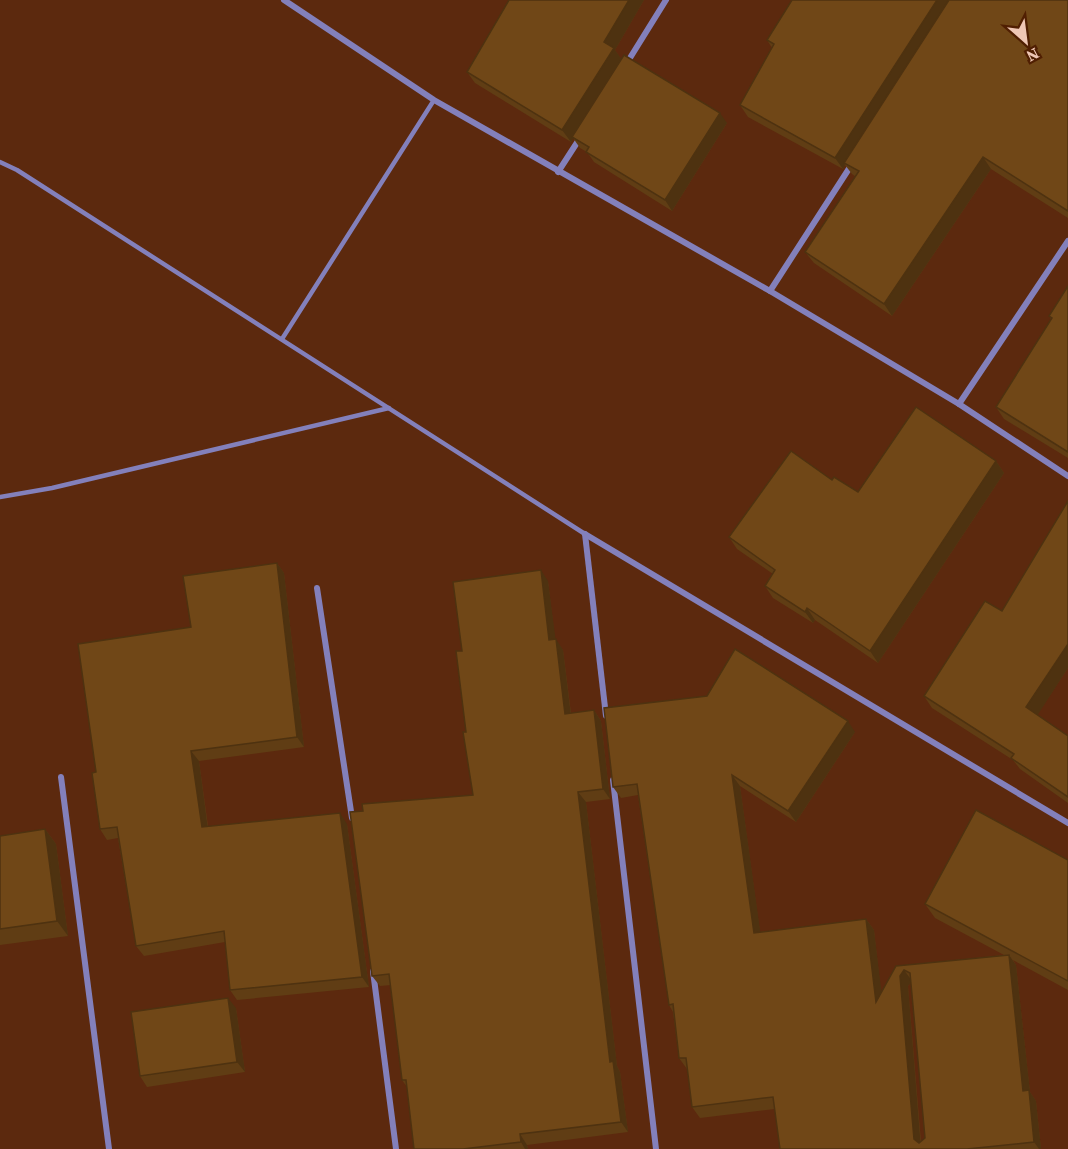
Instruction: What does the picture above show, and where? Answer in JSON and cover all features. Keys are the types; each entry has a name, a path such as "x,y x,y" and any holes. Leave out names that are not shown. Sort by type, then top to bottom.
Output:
{"street":[{"path":"284,0 434,100 770,291 959,404 1068,476"},
{"path":"622,71 666,0"},
{"path":"558,172 584,132"},
{"path":"770,291 855,161"},
{"path":"959,404 1068,241"},
{"path":"585,534 607,723"},
{"path":"585,534 1068,823"},
{"path":"317,588 353,823"},
{"path":"612,771 656,1149"},
{"path":"61,777 109,1149"},
{"path":"371,963 396,1149"}],"lane":[{"path":"282,339 434,100"},
{"path":"0,162 17,170 585,534"},
{"path":"0,497 52,488 389,408"}],"building":[{"path":"509,0 629,0 604,42 614,48 562,130 467,72"},
{"path":"792,0 937,0 835,158 740,105 774,44 767,40"},
{"path":"949,0 1068,0 1068,211 983,157 884,304 805,252 859,171 844,163"},
{"path":"624,55 720,113 665,200 586,152 589,147 572,137"},
{"path":"1068,286 1068,452 996,407 1052,318 1049,316"},
{"path":"916,407 996,461 870,651 807,608 805,612 765,586 775,570 729,537 791,451 832,480 834,477 858,492"},
{"path":"1068,501 1068,644 1026,707 1068,736 1068,797 1011,758 1014,754 924,696 985,601 1002,611"},
{"path":"277,563 297,737 191,751 202,827 340,813 362,977 230,990 224,931 136,946 117,827 100,829 92,773 96,772 78,644 191,627 183,576"},
{"path":"541,570 549,640 556,639 565,714 594,710 603,789 578,792 610,1062 613,1061 621,1122 520,1134 521,1142 463,1149 414,1149 406,1080 402,1080 389,974 372,976 350,812 363,811 362,804 473,795 463,732 466,732 456,651 462,651 453,582"},
{"path":"735,649 848,721 788,811 732,775 754,933 866,919 876,1002 896,966 1009,955 1023,1091 1029,1090 1034,1142 967,1149 780,1149 773,1097 692,1107 686,1058 679,1058 673,1004 669,1005 637,784 613,787 604,708 707,696","holes":["904,970 910,973 925,1138 919,1143 914,1139 900,976"]},
{"path":"976,810 1068,860 1068,981 925,904"},
{"path":"45,829 57,921 0,929 0,836"},
{"path":"228,998 237,1062 140,1076 131,1012"}]}
